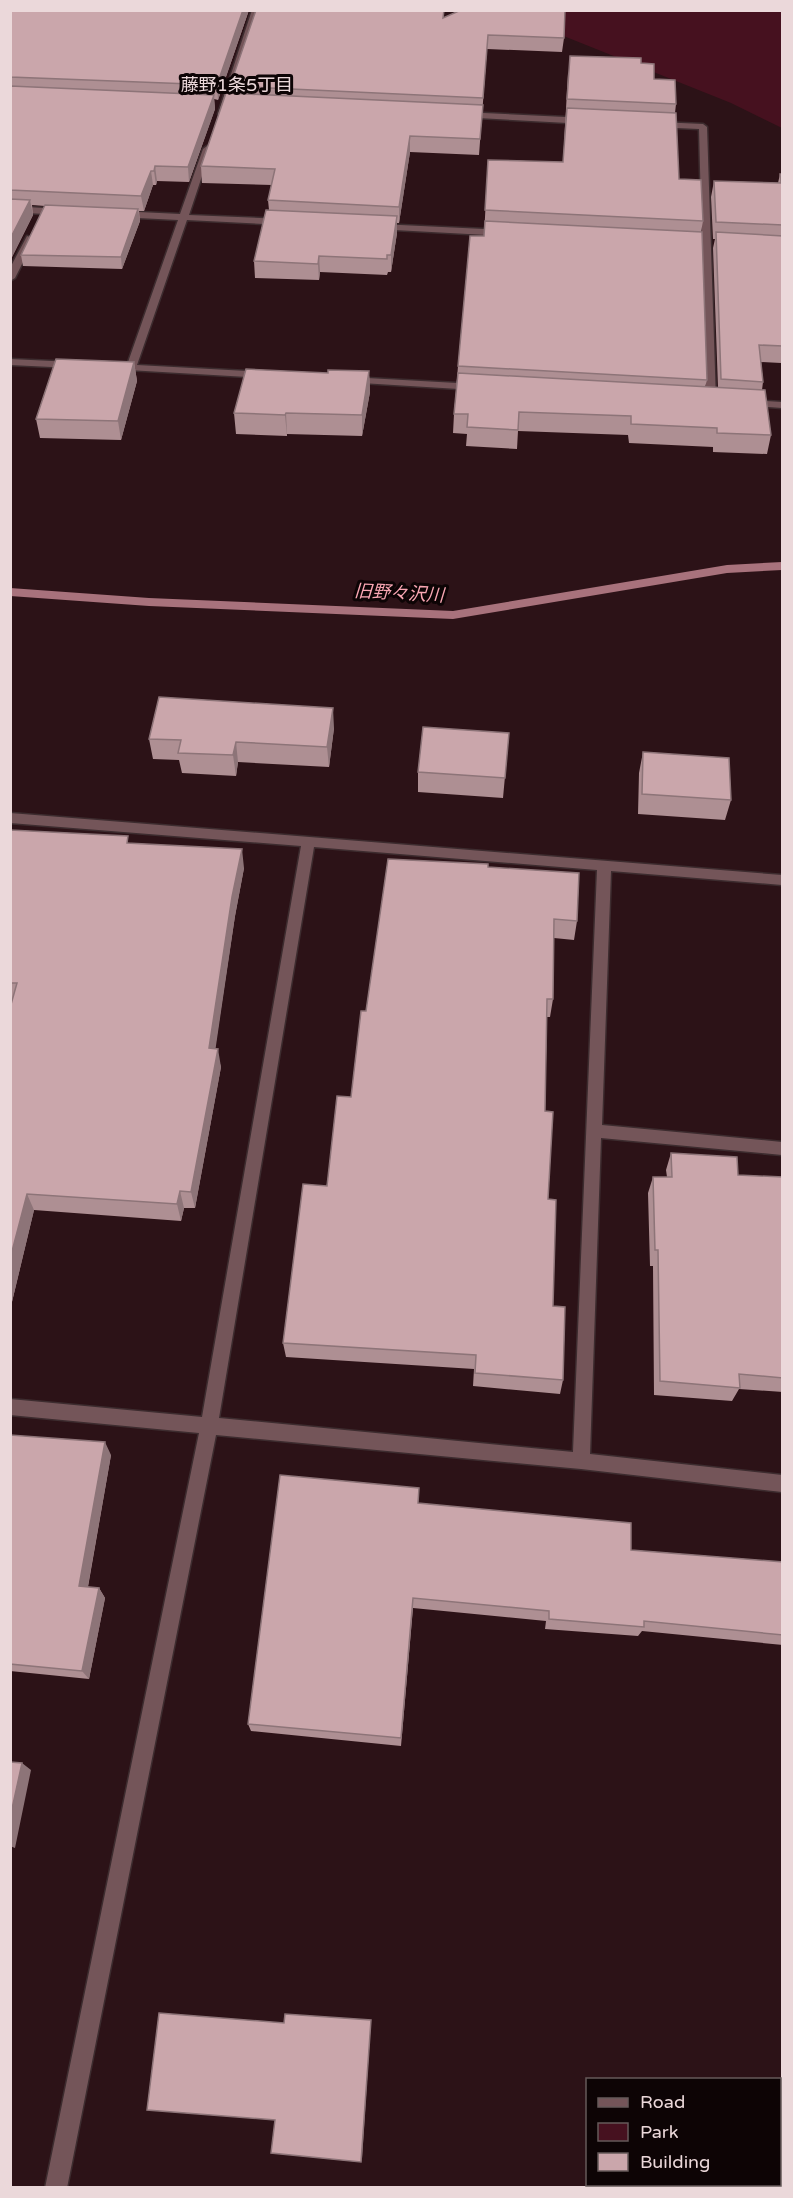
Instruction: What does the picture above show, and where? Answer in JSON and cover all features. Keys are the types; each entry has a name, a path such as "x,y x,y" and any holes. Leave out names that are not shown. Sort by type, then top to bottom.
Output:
{"street":[{"path":"215,127 256,10"},
{"path":"212,104 236,105"},
{"path":"451,115 595,122"},
{"path":"643,124 703,127 711,401"},
{"path":"131,368 211,138"},
{"path":"10,209 66,212"},
{"path":"38,221 43,211"},
{"path":"113,214 290,222"},
{"path":"374,226 517,234"},
{"path":"10,278 34,230"},
{"path":"696,243 718,244"},
{"path":"10,362 87,366"},
{"path":"109,367 273,376"},
{"path":"332,379 486,388"},
{"path":"699,400 723,401"},
{"path":"735,402 783,405"},
{"path":"10,818 783,880"},
{"path":"56,2187 209,1426 308,843"},
{"path":"581,1461 604,867"},
{"path":"594,1131 783,1149"},
{"path":"10,1407 581,1461 783,1484"}],"green space":[{"path":"501,11 782,11 782,128 731,103"}],"building":[{"path":"10,10 243,10 217,85 10,77"},
{"path":"256,10 444,10 443,18 461,10 565,10 564,38 488,35 483,98 230,86"},
{"path":"570,56 641,58 641,63 654,64 654,79 675,80 676,104 567,99"},
{"path":"10,86 214,95 188,167 155,166 141,196 10,190"},
{"path":"226,93 483,105 480,139 410,136 399,207 268,200 275,169 201,166"},
{"path":"567,108 676,113 679,179 701,180 703,221 485,210 488,160 563,162"},
{"path":"780,174 783,174 783,225 716,222 714,181 781,183"},
{"path":"10,199 30,200 10,239"},
{"path":"45,205 138,209 121,257 21,255"},
{"path":"266,210 397,216 391,255 387,255 387,259 319,256 318,264 254,261"},
{"path":"485,221 702,232 707,380 458,366 470,236 484,236"},
{"path":"716,232 783,236 783,346 759,345 763,382 721,379"},
{"path":"56,359 134,362 118,421 36,419"},
{"path":"246,369 328,373 328,370 369,371 362,415 234,413"},
{"path":"458,373 765,390 771,435 717,433 717,428 631,424 631,416 519,412 518,430 467,427 468,414 454,414"},
{"path":"159,697 333,708 327,747 236,742 233,755 178,753 181,740 149,739"},
{"path":"423,727 509,733 505,778 418,772"},
{"path":"643,752 729,758 731,800 642,794"},
{"path":"10,830 128,836 127,843 242,849 232,897 209,1048 218,1049 191,1192 180,1191 177,1204 27,1194 10,1259 10,1008 17,983 10,983"},
{"path":"388,859 488,864 488,867 579,873 577,921 554,919 553,999 547,999 545,1111 553,1112 548,1199 556,1200 553,1306 565,1307 563,1380 475,1373 476,1355 283,1343 303,1184 327,1186 337,1096 351,1097 361,1011 366,1011"},
{"path":"671,1153 737,1157 738,1175 783,1177 783,1378 739,1374 740,1388 660,1381 658,1250 655,1250 653,1177 672,1177"},
{"path":"10,1435 105,1442 79,1586 99,1588 82,1671 10,1664"},
{"path":"280,1475 419,1488 418,1503 631,1523 631,1550 783,1562 783,1635 644,1621 644,1627 549,1619 549,1611 413,1598 401,1738 248,1724"},
{"path":"10,1762 22,1763 10,1818"},
{"path":"159,2013 284,2023 285,2014 371,2020 361,2162 271,2153 275,2120 147,2110"}],"waterway":[{"name":"旧野々沢川","path":"10,592 149,602 453,615 727,569 782,566"}],"district":[{"name":"藤野1条5丁目","path":"237,85"}]}
